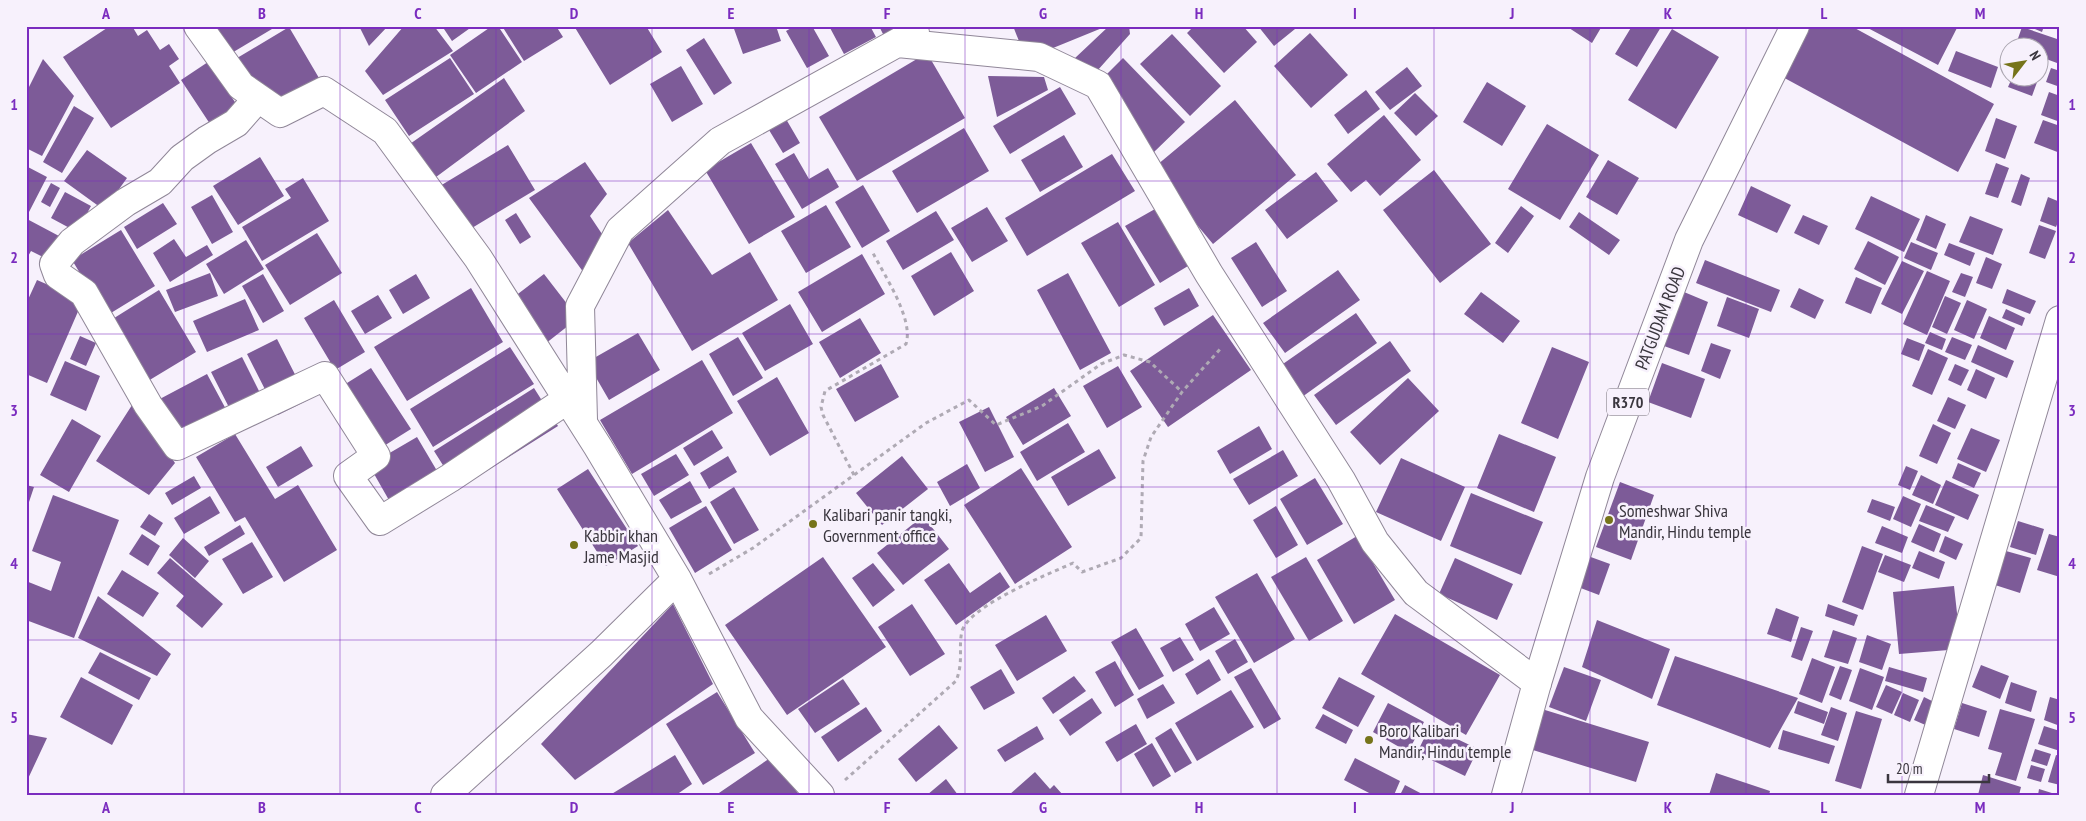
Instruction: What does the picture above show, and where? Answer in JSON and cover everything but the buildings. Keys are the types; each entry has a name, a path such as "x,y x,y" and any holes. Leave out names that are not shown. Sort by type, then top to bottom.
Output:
{"street":[{"path":"198,26 241,86 280,112 324,91 384,130 478,258 583,422 680,585 749,718 831,788"},
{"path":"583,422 580,306 620,230 720,141 926,26"},
{"name":"PATGUDAM ROAD","path":"1506,795 1537,683 1600,477 1689,240 1795,26"},
{"path":"898,42 1039,57 1098,85 1209,274 1341,480 1375,542 1416,593 1537,683"},
{"path":"258,98 236,123 207,140 182,158 160,182 126,202 72,242 54,264 58,275 84,293 148,405 177,446 325,376 376,456 348,476 380,521 450,478 568,399"},
{"path":"1919,795 2060,320"},
{"path":"445,795 600,654 680,585"}],"path":[{"path":"854,475 823,415 821,407 825,391 906,344 908,337 904,315 873,253"},
{"path":"831,788 956,681 961,668 962,630 981,609 1002,596 1073,563 1082,572 1121,558 1141,538 1142,461 1151,436 1182,392 1212,357 1244,328"},
{"path":"680,585 753,548 926,423 970,400 996,424 1042,406 1101,364 1124,355 1150,362 1182,392"}],"place":[{"name":"Someshwar Shiva Mandir, Hindu temple","path":"1609,520"},
{"name":"Kalibari panir tangki, Government office","path":"813,524"},
{"name":"Kabbir khan Jame Masjid","path":"574,545"},
{"name":"Boro Kalibari Mandir, Hindu temple","path":"1369,740"}]}
